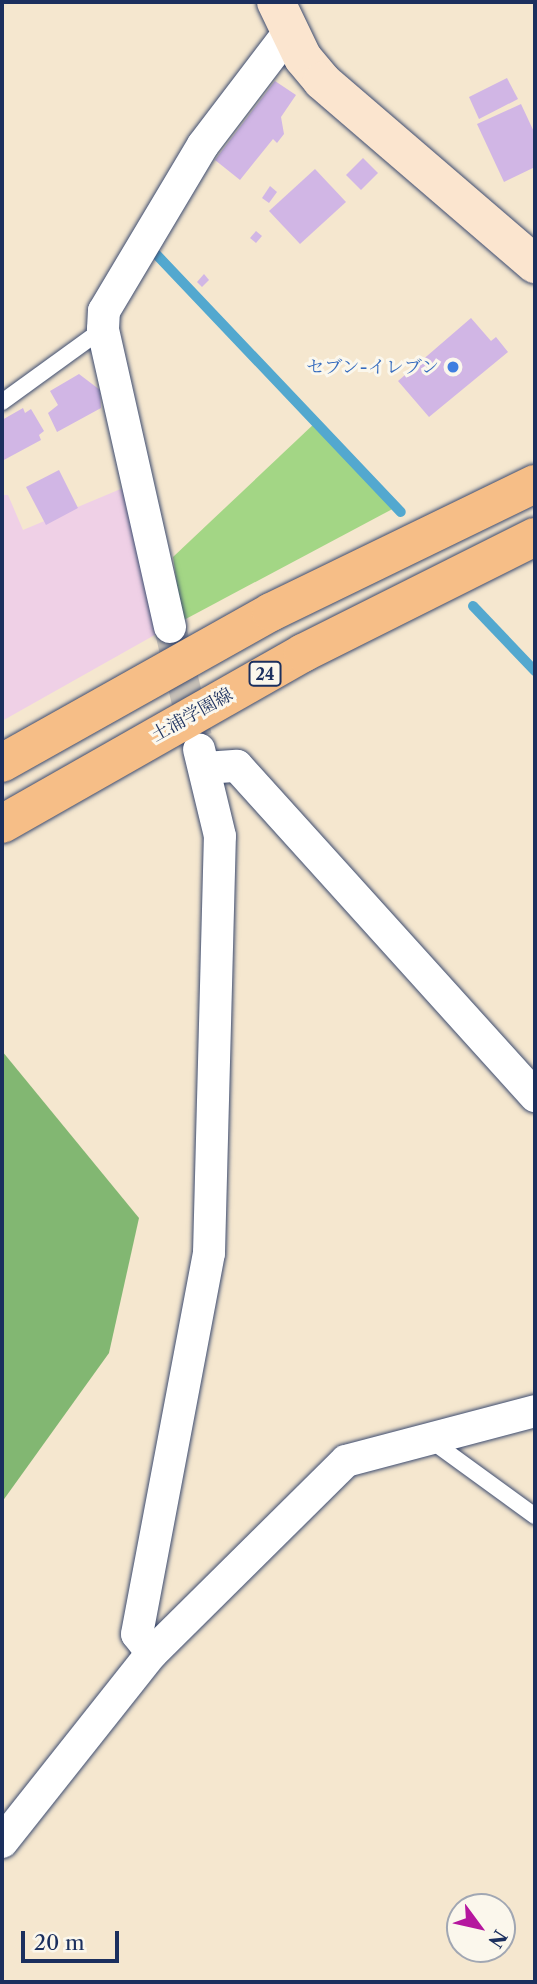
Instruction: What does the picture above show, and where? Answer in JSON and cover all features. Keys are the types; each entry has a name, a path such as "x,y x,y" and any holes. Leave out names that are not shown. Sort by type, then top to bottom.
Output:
{"main road":[{"path":"2,763 271,612 535,484"},
{"name":"土浦学園線","path":"2,824 303,653 535,537"}],"street":[{"path":"170,627 103,329 104,312 202,145 283,16 322,81 535,264"},
{"path":"152,1653 137,1634 209,1253 220,836 202,759 237,766 535,1096"},
{"path":"2,1842 152,1653 346,1461 535,1411"}],"lane":[{"path":"2,402 103,329"},
{"path":"428,1438 535,1516"}],"shaded area":[{"path":"123,488 160,632 2,721 2,495 8,495 23,530"}],"green space":[{"path":"316,422 400,505 182,621 173,557"},
{"path":"2,1051 139,1218 109,1353 2,1502"}],"building":[{"path":"507,78 518,99 479,119 469,97"},
{"path":"275,81 296,95 281,117 284,134 277,143 273,139 240,180 215,160"},
{"path":"521,104 535,134 535,167 504,182 477,124"},
{"path":"363,158 378,173 361,190 346,175"},
{"path":"315,169 346,202 300,244 269,211"},
{"path":"270,186 277,192 269,203 262,198"},
{"path":"256,231 262,236 256,243 250,238"},
{"path":"204,274 209,280 202,287 197,282"},
{"name":"セブン-イレブン","path":"471,318 491,341 496,337 508,352 429,417 398,381"},
{"path":"79,374 100,390 101,408 57,432 48,413 58,405 50,391"},
{"path":"23,408 25,413 31,409 44,431 39,435 41,440 2,461 2,420"},
{"path":"59,470 78,508 46,525 26,487"}],"waterway":[{"path":"155,253 401,512"},
{"path":"473,606 535,671"}],"tunnel":[{"path":"170,627 196,737"}],"place":[{"name":"セブン-イレブン","path":"453,367"}]}
